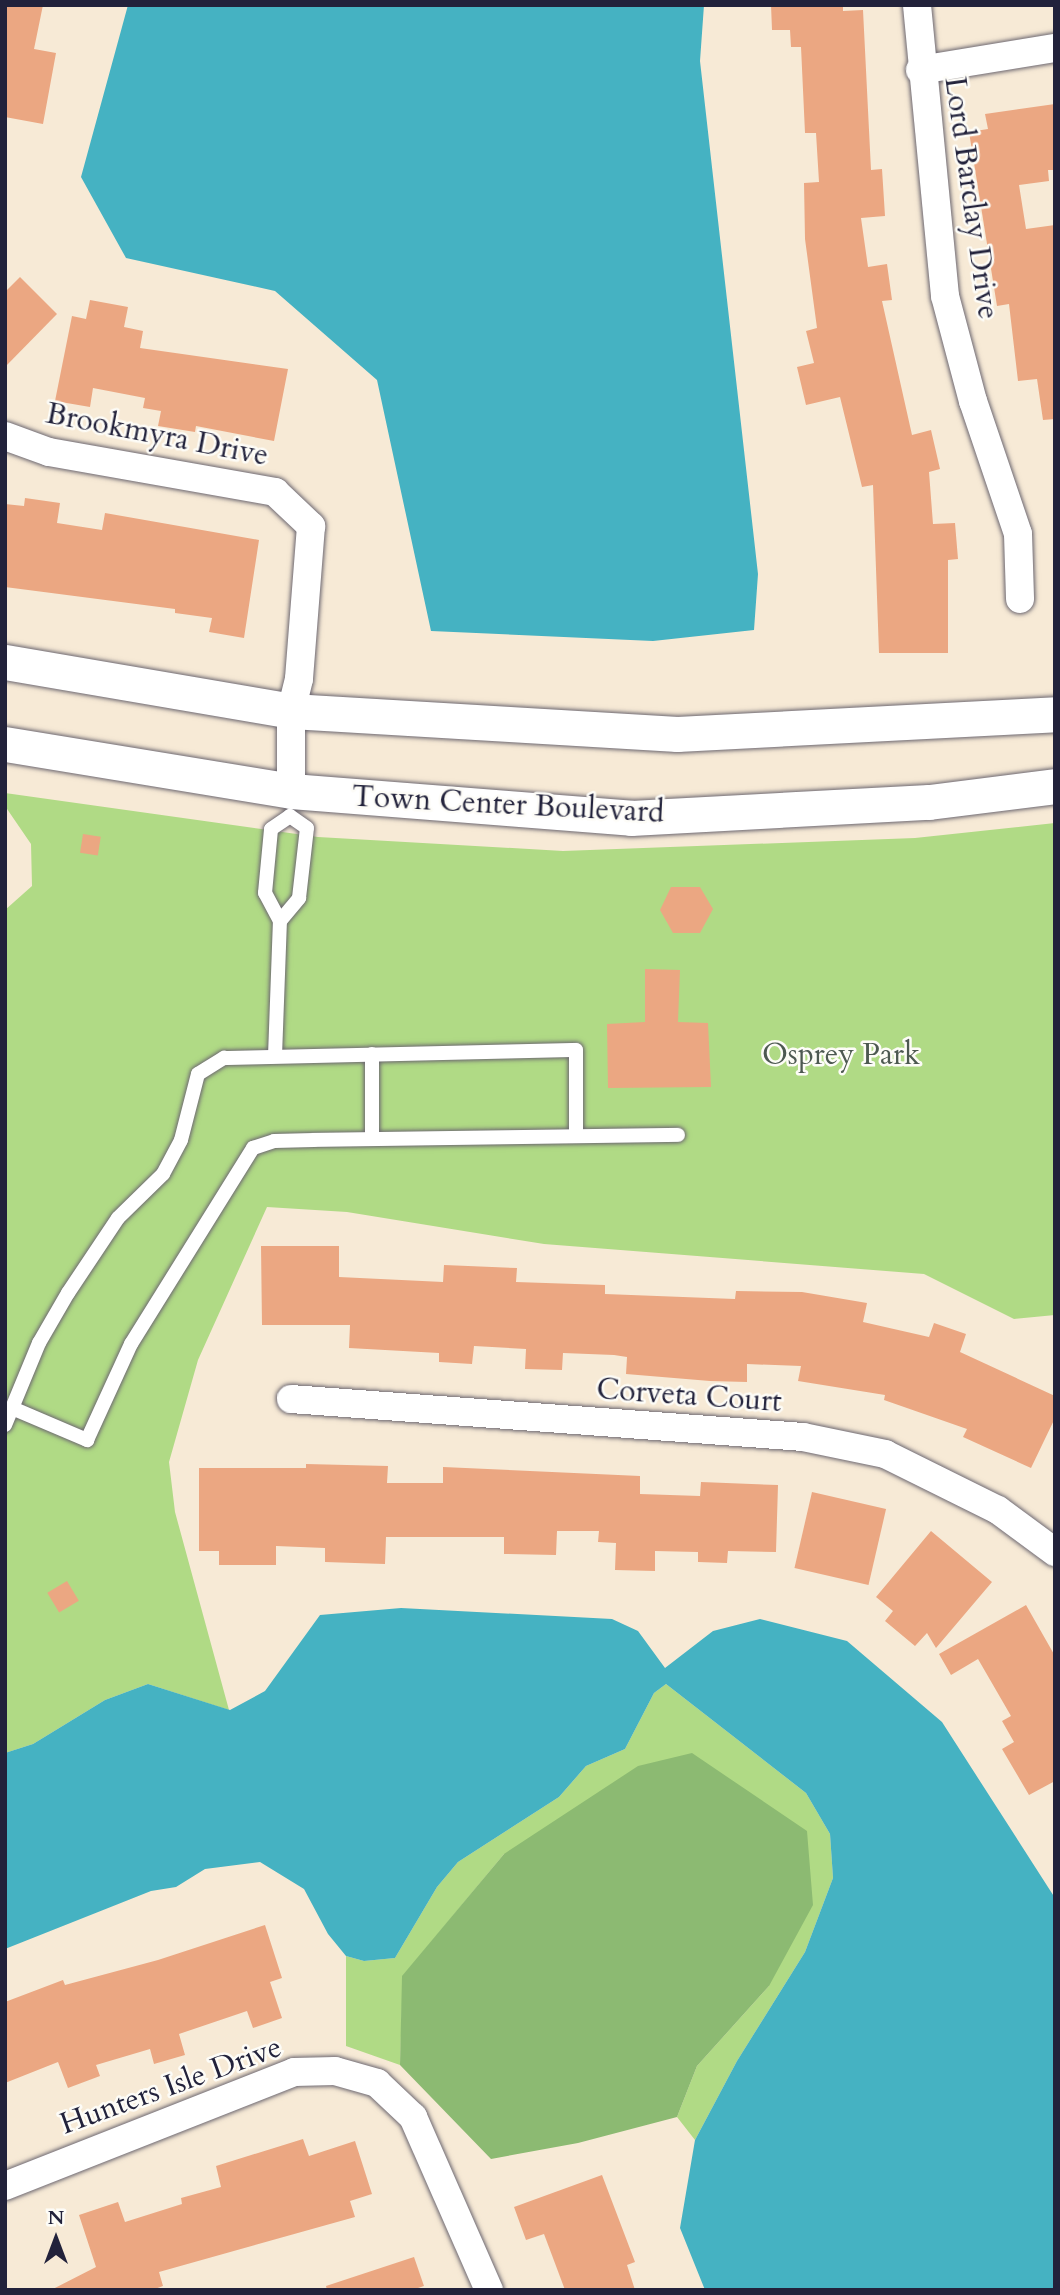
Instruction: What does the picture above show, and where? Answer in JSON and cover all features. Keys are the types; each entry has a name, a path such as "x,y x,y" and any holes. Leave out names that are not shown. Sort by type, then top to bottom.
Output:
{"street":[{"name":"Lord Barclay Drive","path":"918,5 920,70 945,296 973,401 1018,534 1020,599"},
{"path":"920,70 1055,48"},
{"name":"Brookmyra Drive","path":"5,436 49,452 275,492 311,526 299,679 291,711 291,804"},
{"path":"5,662 291,711 677,734 1055,714"},
{"name":"Town Center Boulevard","path":"5,744 291,804 631,818 929,802 1055,786"},
{"name":"Corveta Court","path":"291,1399 803,1437 885,1454 998,1510 1055,1552"},
{"name":"Hunters Isle Drive","path":"5,2186 294,2072 335,2071 377,2083 413,2117 489,2290"}],"lane":[{"path":"275,1056 280,921 265,893 271,829 291,804 307,828 299,898 280,921"},
{"path":"5,1426 39,1343 68,1293 118,1218 145,1194 169,1163 181,1140 198,1074 224,1058 576,1050 576,1136"},
{"path":"372,1054 372,1139"},
{"path":"12,1408 87,1440 131,1344 253,1148 274,1141 678,1135"}],"green space":[{"name":"Osprey Park","path":"5,793 318,837 563,851 915,838 1055,823 1055,1315 1014,1319 924,1274 544,1244 347,1212 267,1207 198,1360 169,1462 175,1512 229,1710 148,1684 105,1700 33,1744 5,1753 5,910 32,886 31,844 5,806"},
{"path":"666,1684 806,1793 830,1834 833,1878 805,1952 737,2061 695,2140 677,2117 697,2066 769,1986 504,1854 403,1976 400,2065 346,2046 346,1956 364,1961 395,1958 437,1887 458,1862 559,1797 586,1766 625,1749 654,1693"},
{"path":"692,1753 807,1831 813,1905 769,1986 697,2066 677,2117 578,2143 491,2159 400,2065 402,1976 504,1854 638,1766"}],"water":[{"path":"128,5 704,5 700,61 758,574 754,630 653,641 431,631 377,380 275,291 126,258 81,177"},
{"path":"401,1608 612,1619 638,1631 665,1668 713,1631 760,1619 847,1641 942,1722 1055,1898 1055,2290 705,2290 680,2228 695,2140 737,2061 805,1952 833,1878 830,1834 806,1793 666,1684 654,1693 625,1749 586,1766 559,1797 458,1862 437,1887 395,1958 364,1961 346,1956 328,1934 304,1889 260,1862 205,1869 176,1887 151,1891 5,1949 5,1753 33,1744 105,1700 148,1684 230,1710 265,1691 320,1615"}],"building":[{"path":"5,5 43,5 34,49 56,53 43,124 5,117"},
{"path":"771,5 843,5 843,11 863,10 871,170 882,169 885,216 861,218 868,267 887,264 892,300 882,301 912,435 931,430 940,469 929,472 933,524 955,523 958,559 948,560 948,653 879,653 873,485 862,487 840,397 806,405 797,367 814,363 806,331 817,328 805,239 804,183 819,182 816,133 805,133 801,47 791,47 790,30 772,30"},
{"path":"1055,104 1055,170 1048,170 1049,181 1019,185 1026,229 1055,225 1055,419 1043,420 1037,379 1018,381 1009,304 997,306 969,132 988,129 985,114"},
{"path":"20,277 57,314 5,367 5,292"},
{"path":"90,300 128,307 124,327 143,331 140,348 288,369 274,441 196,426 195,432 158,426 161,411 143,408 145,398 93,388 90,407 55,401 72,316 86,319"},
{"path":"25,498 60,503 57,523 102,530 105,513 259,540 244,638 209,632 212,618 175,613 175,609 5,587 5,504 24,506"},
{"path":"83,834 101,837 98,856 80,853"},
{"path":"671,887 700,887 713,909 700,933 673,933 660,910"},
{"path":"645,969 680,970 678,1022 708,1023 711,1087 608,1088 607,1024 645,1022"},
{"path":"261,1246 339,1246 339,1277 443,1282 444,1265 517,1268 516,1282 605,1285 605,1294 735,1299 736,1291 802,1292 867,1303 863,1322 929,1337 934,1323 966,1334 960,1352 1055,1396 1055,1418 1031,1468 963,1437 967,1429 884,1400 885,1395 798,1381 801,1366 747,1364 747,1382 710,1381 626,1374 627,1357 614,1355 563,1353 562,1370 525,1369 526,1349 474,1346 472,1364 439,1362 439,1353 349,1348 350,1325 262,1325"},
{"path":"306,1464 388,1466 387,1483 443,1483 443,1467 640,1476 640,1494 700,1496 701,1482 778,1485 776,1552 728,1551 727,1563 698,1562 698,1552 655,1551 655,1571 615,1570 616,1543 598,1542 599,1531 557,1531 556,1555 504,1554 504,1537 386,1537 385,1564 325,1562 325,1548 276,1546 276,1565 219,1565 219,1551 199,1551 199,1468 306,1468"},
{"path":"812,1492 886,1509 869,1585 794,1568"},
{"path":"931,1531 992,1582 936,1648 927,1633 915,1646 885,1621 893,1611 876,1597"},
{"path":"67,1581 79,1601 59,1613 47,1593"},
{"path":"1026,1605 1055,1656 1055,1781 1029,1795 1002,1749 1014,1742 1002,1721 1011,1716 978,1659 951,1675 939,1654"},
{"path":"265,1925 282,1978 270,1982 282,2018 253,2028 247,2011 179,2034 185,2055 154,2064 150,2049 96,2065 100,2076 68,2088 58,2062 5,2083 5,2002 63,1980 65,1985 158,1960"},
{"path":"303,2139 309,2156 355,2141 372,2194 350,2201 355,2217 159,2272 163,2286 152,2290 51,2290 96,2267 79,2215 118,2202 125,2222 182,2204 181,2198 221,2187 216,2166"},
{"path":"602,2175 635,2262 627,2265 635,2290 565,2290 544,2234 526,2240 514,2207"},
{"path":"414,2257 424,2286 412,2290 327,2290 326,2286"}]}
